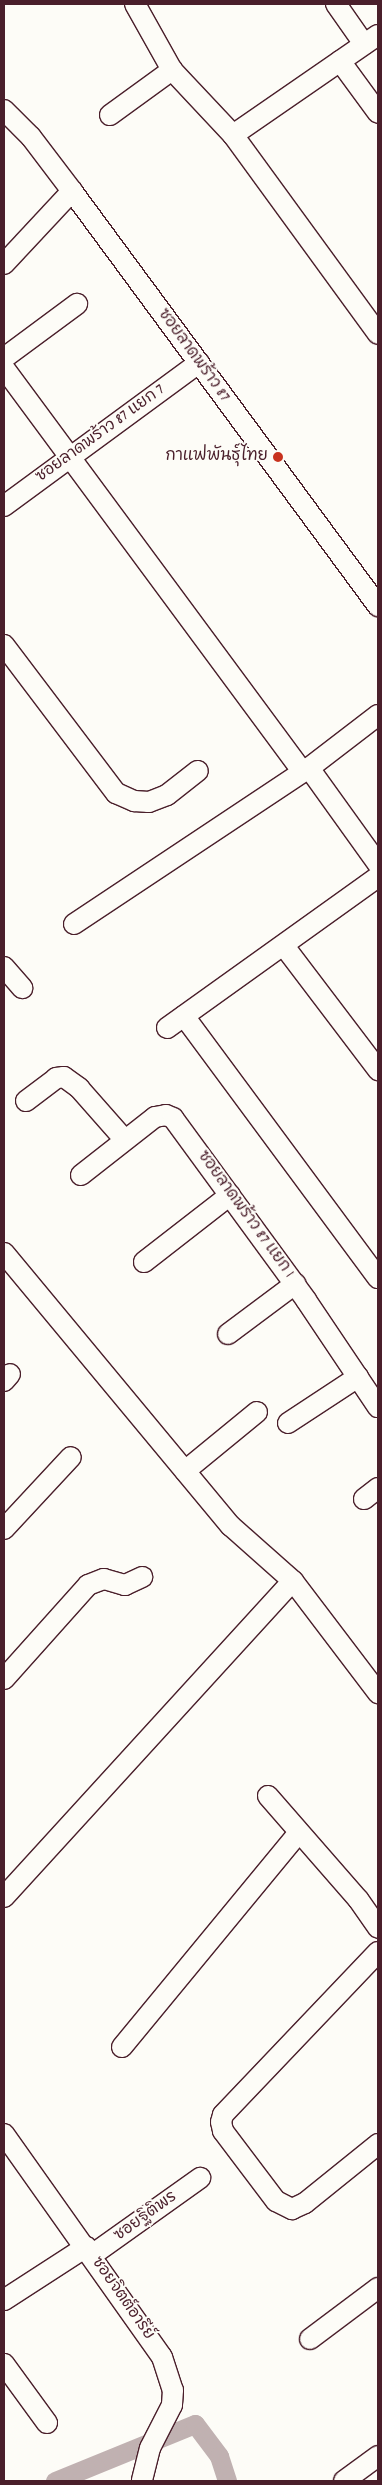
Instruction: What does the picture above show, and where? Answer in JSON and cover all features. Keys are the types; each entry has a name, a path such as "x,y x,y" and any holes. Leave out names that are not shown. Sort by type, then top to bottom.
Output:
{"street":[{"path":"135,4 172,70 233,135 378,334"},
{"path":"233,135 371,40 336,4"},
{"path":"340,61 378,113"},
{"path":"110,115 172,70"},
{"name":"ซอยลาดพร้าว 87","path":"4,110 31,137 72,191 378,606"},
{"path":"4,264 72,191"},
{"path":"4,358 77,304"},
{"name":"ซอยลาดพร้าว 87 แยก 7","path":"4,506 199,363"},
{"path":"4,368 378,864"},
{"path":"4,645 116,793 134,801 149,802 167,795 198,771"},
{"path":"74,924 306,770 378,716"},
{"path":"167,1028 378,877"},
{"path":"284,946 378,1070"},
{"path":"4,967 22,988"},
{"path":"184,1016 378,1278"},
{"path":"26,1101 56,1078 64,1077 79,1088 124,1139"},
{"name":"ซอยลาดพร้าว 87 แยก 1","path":"80,1175 124,1139 155,1117 166,1115 173,1118 295,1284 378,1407"},
{"path":"144,1262 230,1195"},
{"path":"4,1253 231,1526 292,1581 378,1693"},
{"path":"228,1334 295,1284"},
{"path":"288,1423 358,1377"},
{"path":"185,1471 257,1412"},
{"path":"4,1529 71,1457"},
{"path":"4,1679 88,1585 104,1579 125,1586 142,1577"},
{"path":"4,1897 292,1581"},
{"path":"268,1796 358,1898 378,1928"},
{"path":"122,2047 299,1832"},
{"path":"378,1952 228,2111 221,2122 223,2131 276,2201 292,2209 305,2203 378,2144"},
{"name":"ซอยจิตต์อารีย์","path":"4,2134 162,2356 173,2390 172,2405 158,2428 150,2448 142,2481"},
{"name":"ซอยฐิติพร","path":"4,2300 89,2251 200,2178"},
{"path":"310,2339 378,2288"},
{"path":"4,2364 47,2423"},
{"path":"344,2481 378,2456"}],"waterway":[{"path":"55,2481 195,2424 219,2456 227,2481"}],"place":[{"name":"กาแฟพันธ์ุไทย","path":"278,457"}]}
